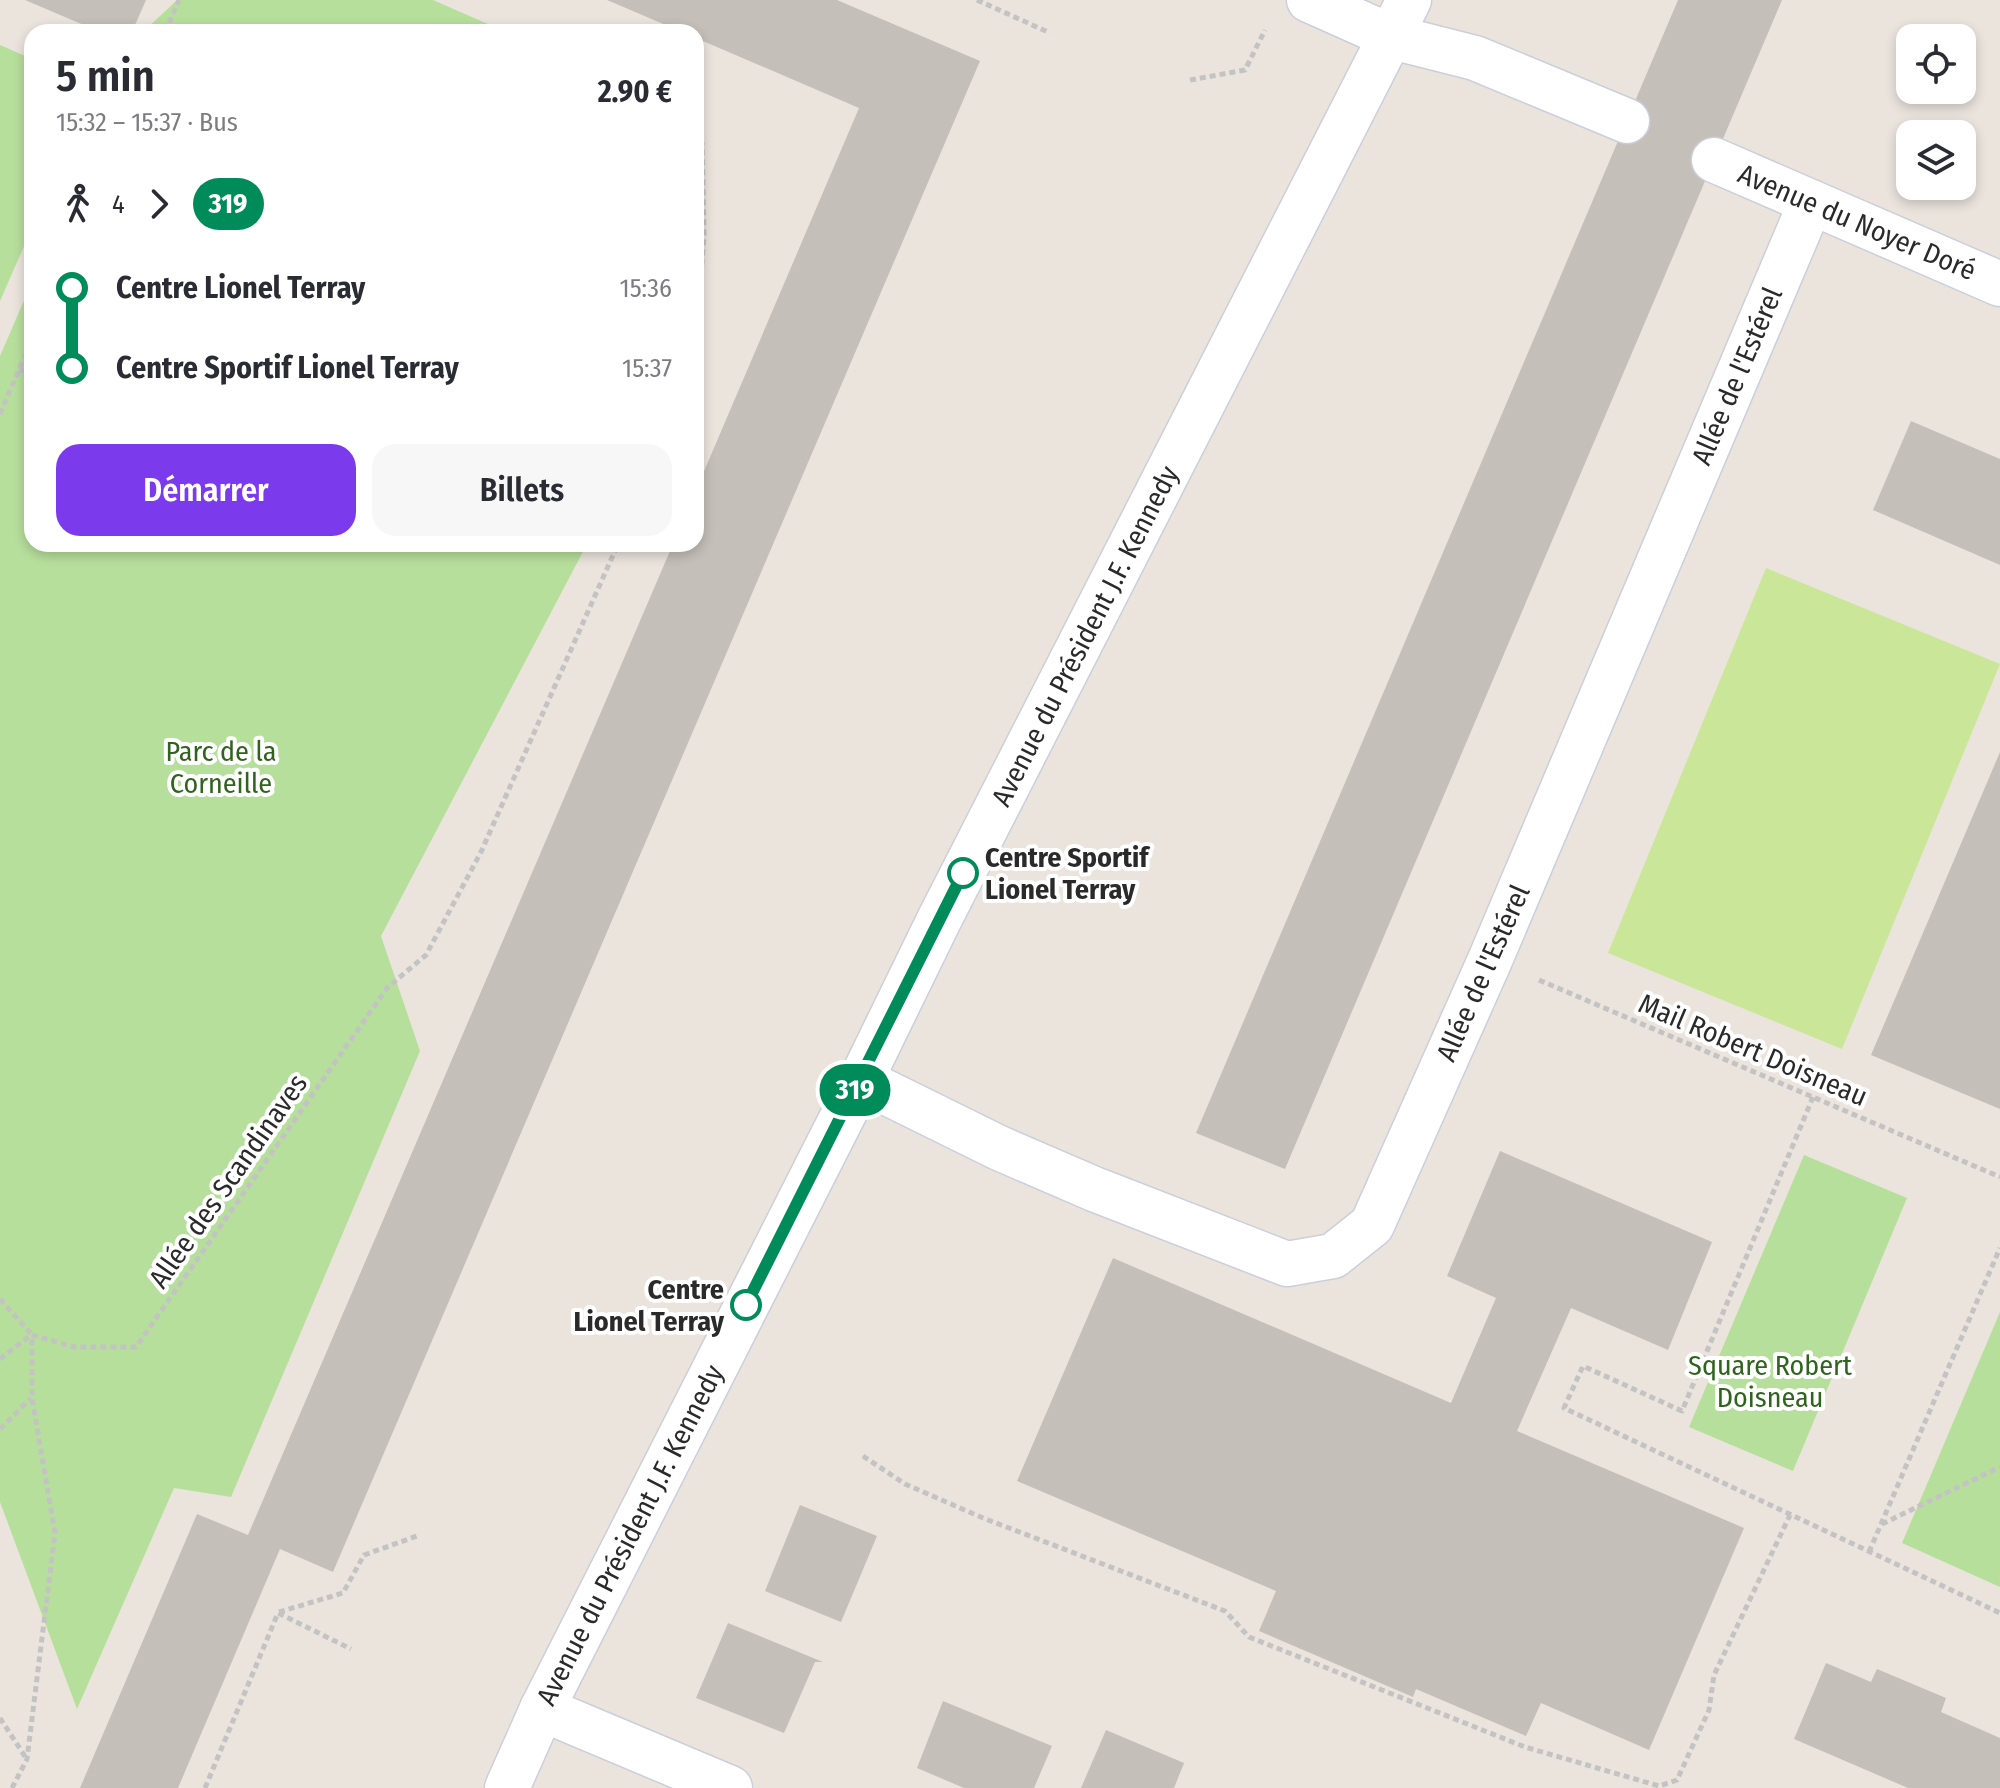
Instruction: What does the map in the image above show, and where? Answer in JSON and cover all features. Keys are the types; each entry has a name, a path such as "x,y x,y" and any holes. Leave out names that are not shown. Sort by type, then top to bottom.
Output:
{"street":[{"path":"1309,0 1401,18 1475,58 1627,121"},
{"name":"Avenue du Président J.F. Kennedy","path":"507,1788 542,1709 946,906 1401,18"},
{"name":"Avenue du Noyer Doré","path":"1714,160 2000,284"},
{"name":"Allée de l'Estérel","path":"861,1080 999,1148 1094,1189 1287,1264 1333,1256 1372,1225 1490,960 1811,202"},
{"path":"542,1709 730,1788"}],"path":[{"path":"168,24 179,0"},
{"path":"977,0 1050,33"},
{"path":"1190,80 1245,70 1265,28"},
{"path":"0,414 24,357"},
{"path":"19,369 24,371"},
{"name":"Allée des Scandinaves","path":"32,1335 74,1347 136,1347 387,988 426,955 481,852 614,552"},
{"name":"Mail Robert Doisneau","path":"1490,960 2000,1177"},
{"path":"1813,1097 1682,1411 1583,1366 1564,1408 2000,1613"},
{"path":"1869,1552 2000,1248"},
{"path":"0,1299 32,1335 32,1398 55,1533 27,1759 12,1788"},
{"path":"0,1359 32,1335"},
{"path":"0,1429 32,1398"},
{"path":"863,1456 905,1484 983,1518 1225,1611 1249,1637 1525,1747 1659,1786 1677,1780 1709,1710 1714,1675 1790,1515"},
{"path":"1881,1524 2000,1467"},
{"path":"278,1613 343,1593 364,1555 417,1536"},
{"path":"278,1613 351,1649"},
{"path":"205,1788 278,1613"},
{"path":"0,1718 27,1759"}],"green space":[{"path":"177,0 433,0 488,24 152,24"},
{"path":"0,45 24,56 24,246 0,301"},
{"name":"Parc de la Corneille","path":"24,300 24,552 583,552 381,936 420,1051 231,1497 174,1488 77,1709 0,1502 0,356"},
{"path":"1766,568 2000,664 1842,1049 1608,953"},
{"name":"Square Robert Doisneau","path":"1804,1155 1907,1198 1793,1471 1689,1427"},
{"path":"2000,1312 2000,1587 1902,1543"}],"building":[{"path":"25,0 146,0 136,24 81,24"},
{"path":"607,0 837,0 980,61 333,1572 280,1549 178,1788 80,1788 197,1514 248,1535 670,552 704,552 704,471 859,108 704,41 704,24 663,24"},
{"path":"1678,0 1782,0 1285,1169 1196,1133"},
{"path":"1911,421 2000,459 2000,565 1873,510"},
{"path":"2000,752 2000,1109 1871,1055"},
{"path":"1500,1151 1712,1242 1668,1350 1571,1308 1517,1431 1744,1528 1649,1750 1541,1703 1526,1736 1416,1689 1413,1697 1259,1631 1276,1591 1017,1481 1113,1258 1451,1403 1496,1298 1447,1276"},
{"path":"800,1505 877,1536 841,1622 765,1591"},
{"path":"728,1623 823,1662 815,1662 784,1733 696,1698"},
{"path":"1826,1663 1871,1682 1877,1669 1946,1698 1941,1712 2000,1738 2000,1788 1908,1788 1794,1739"},
{"path":"943,1701 1052,1746 1034,1788 964,1788 917,1768"},
{"path":"1106,1730 1184,1763 1174,1788 1081,1788"}],"tunnel":[{"path":"1627,121 1714,160"}],"bus line":[{"name":"319","path":"746,1305 963,873"}],"place":[{"name":"Centre Sportif Lionel Terray","path":"963,873"},
{"name":"Centre Lionel Terray","path":"746,1305"}]}
